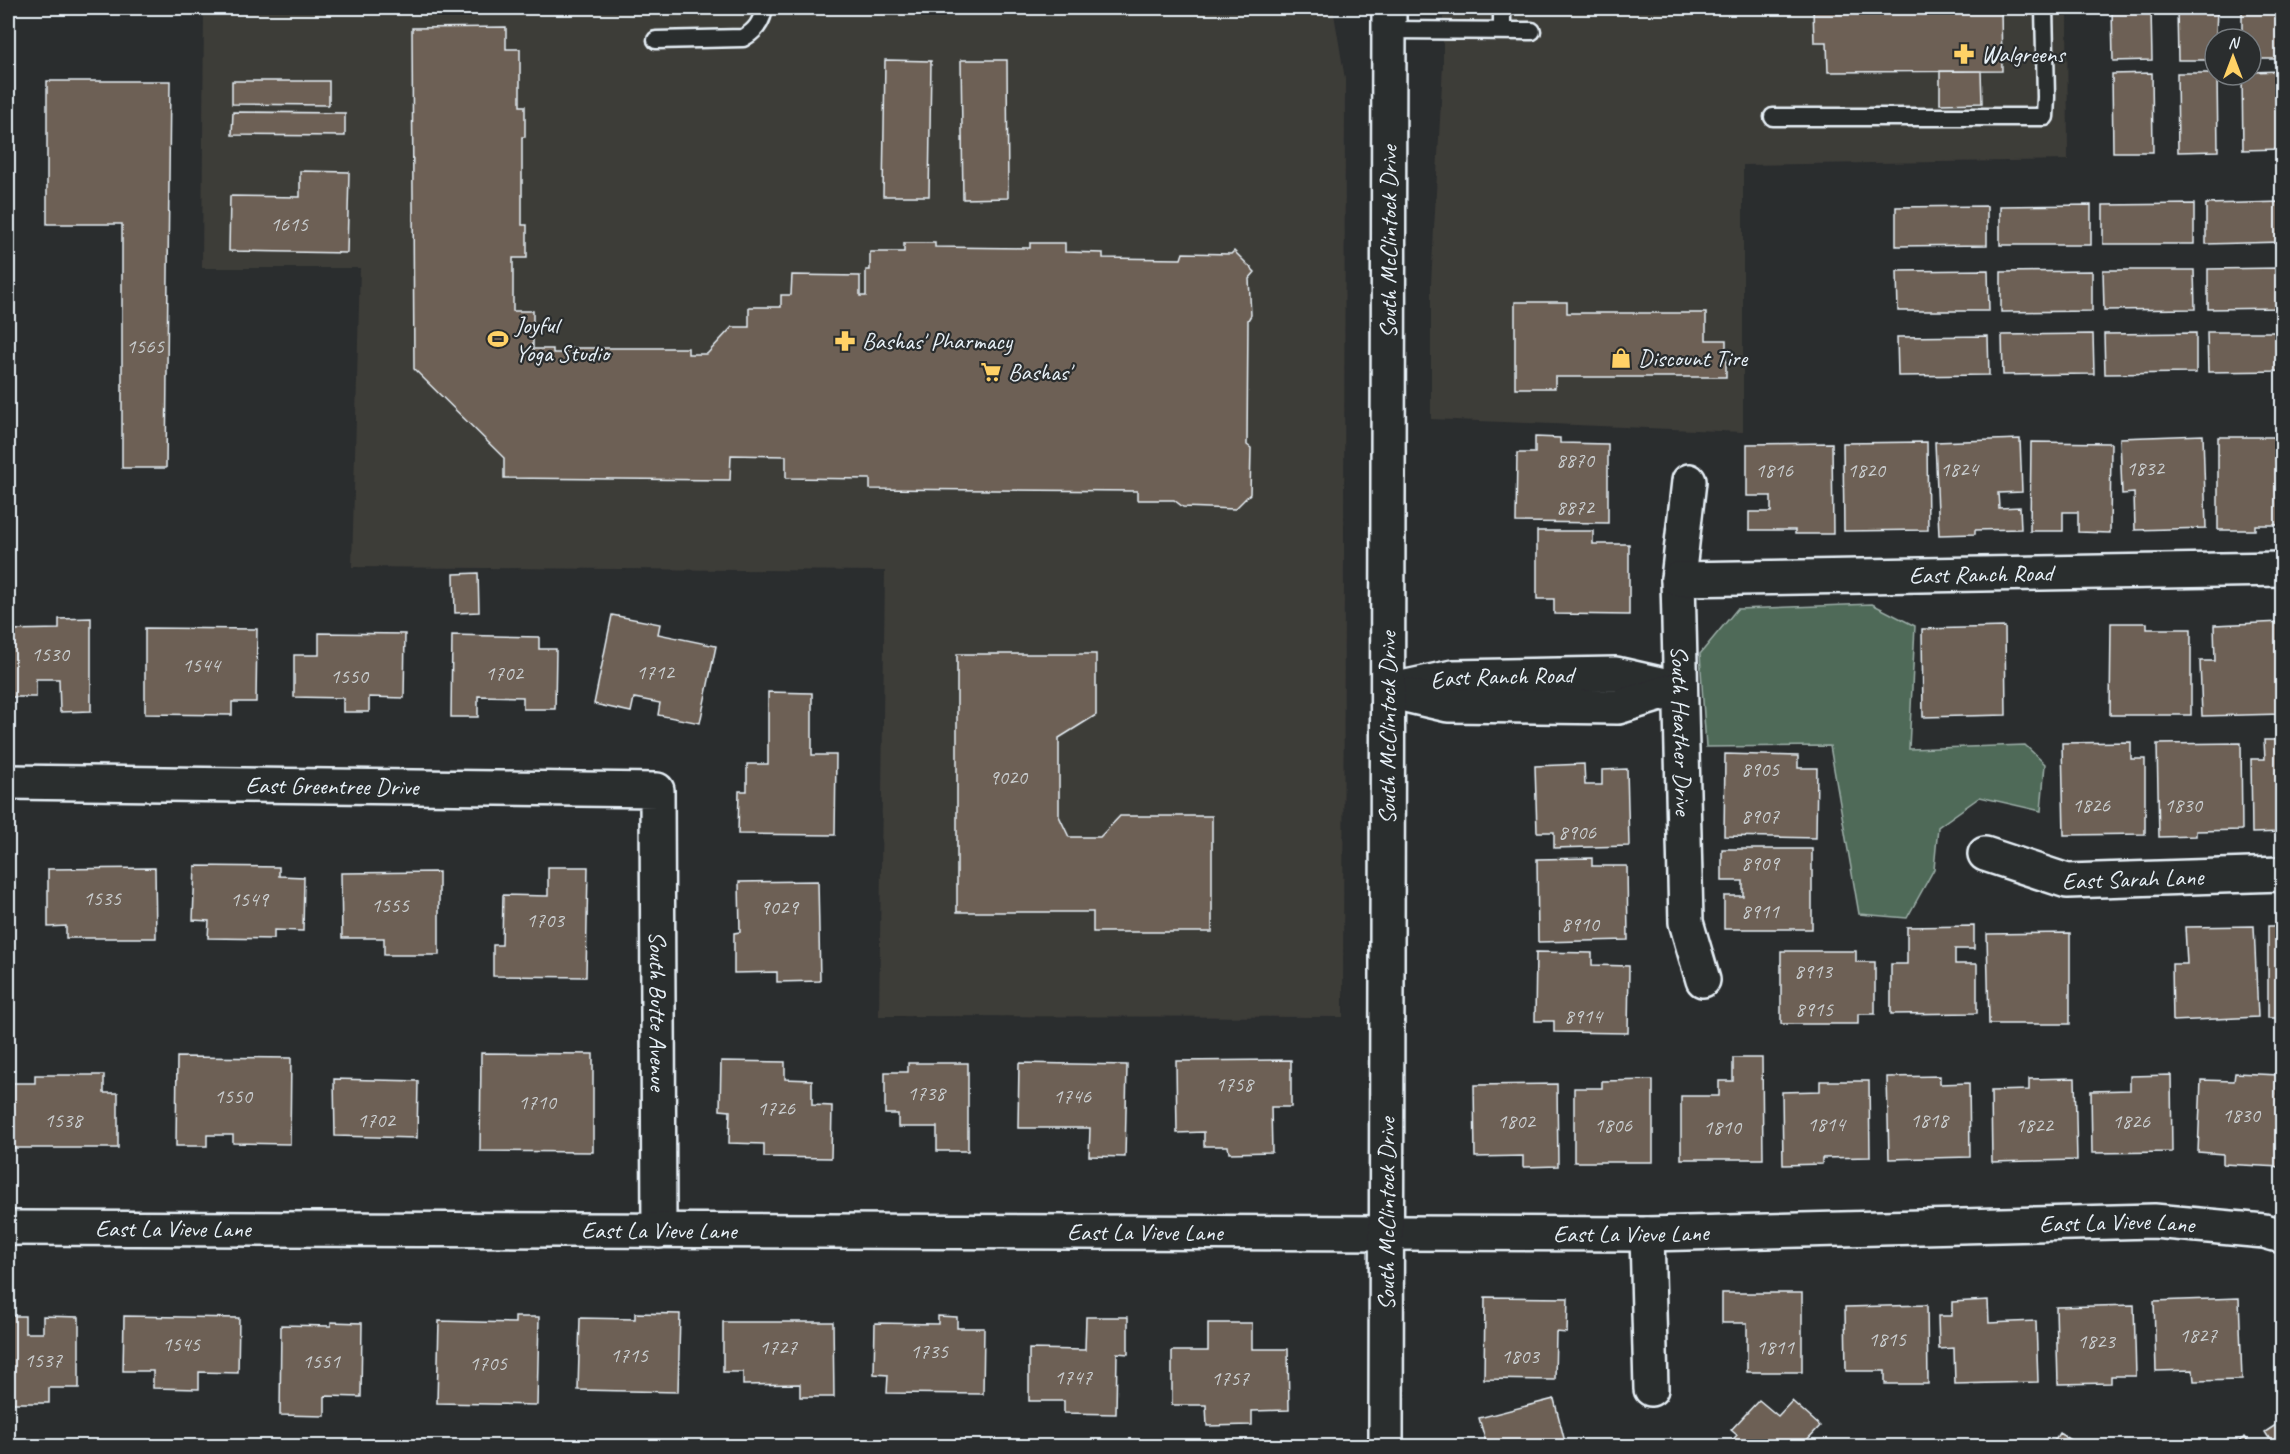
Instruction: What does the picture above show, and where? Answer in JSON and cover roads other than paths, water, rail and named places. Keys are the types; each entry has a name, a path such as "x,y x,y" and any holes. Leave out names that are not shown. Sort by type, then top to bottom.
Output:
{"street":[{"name":"South McClintock Drive","path":"1386,1446 1389,19"},
{"name":"South Heather Drive","path":"1689,481 1678,579 1686,922 1703,980"},
{"name":"East Ranch Road","path":"1678,579 2283,569"},
{"name":"East Ranch Road","path":"1388,691 1453,676 1616,674 1680,688"},
{"name":"East Greentree Drive","path":"8,782 657,790"},
{"name":"South Butte Avenue","path":"657,790 659,1231"},
{"name":"East Sarah Lane","path":"1985,854 2067,881 2283,874"},
{"name":"East La Vieve Lane","path":"8,1228 1387,1235 1647,1234 2154,1221 2264,1231 2283,1236"},
{"path":"1647,1234 1651,1389"}],"lane":[{"path":"656,40 743,38 752,34 762,21 764,8"},
{"path":"1502,8 1502,31"},
{"path":"1773,117 2044,117 2046,98 2044,8"},
{"path":"1389,19 1502,31 1532,31"}],"place":[{"name":"Walgreens","path":"1964,54"},
{"name":"Joyful Yoga Studio","path":"498,339"},
{"name":"Bashas' Pharmacy","path":"845,341"},
{"name":"Discount Tire","path":"1621,358"},
{"name":"Bashas'","path":"991,372"}]}
